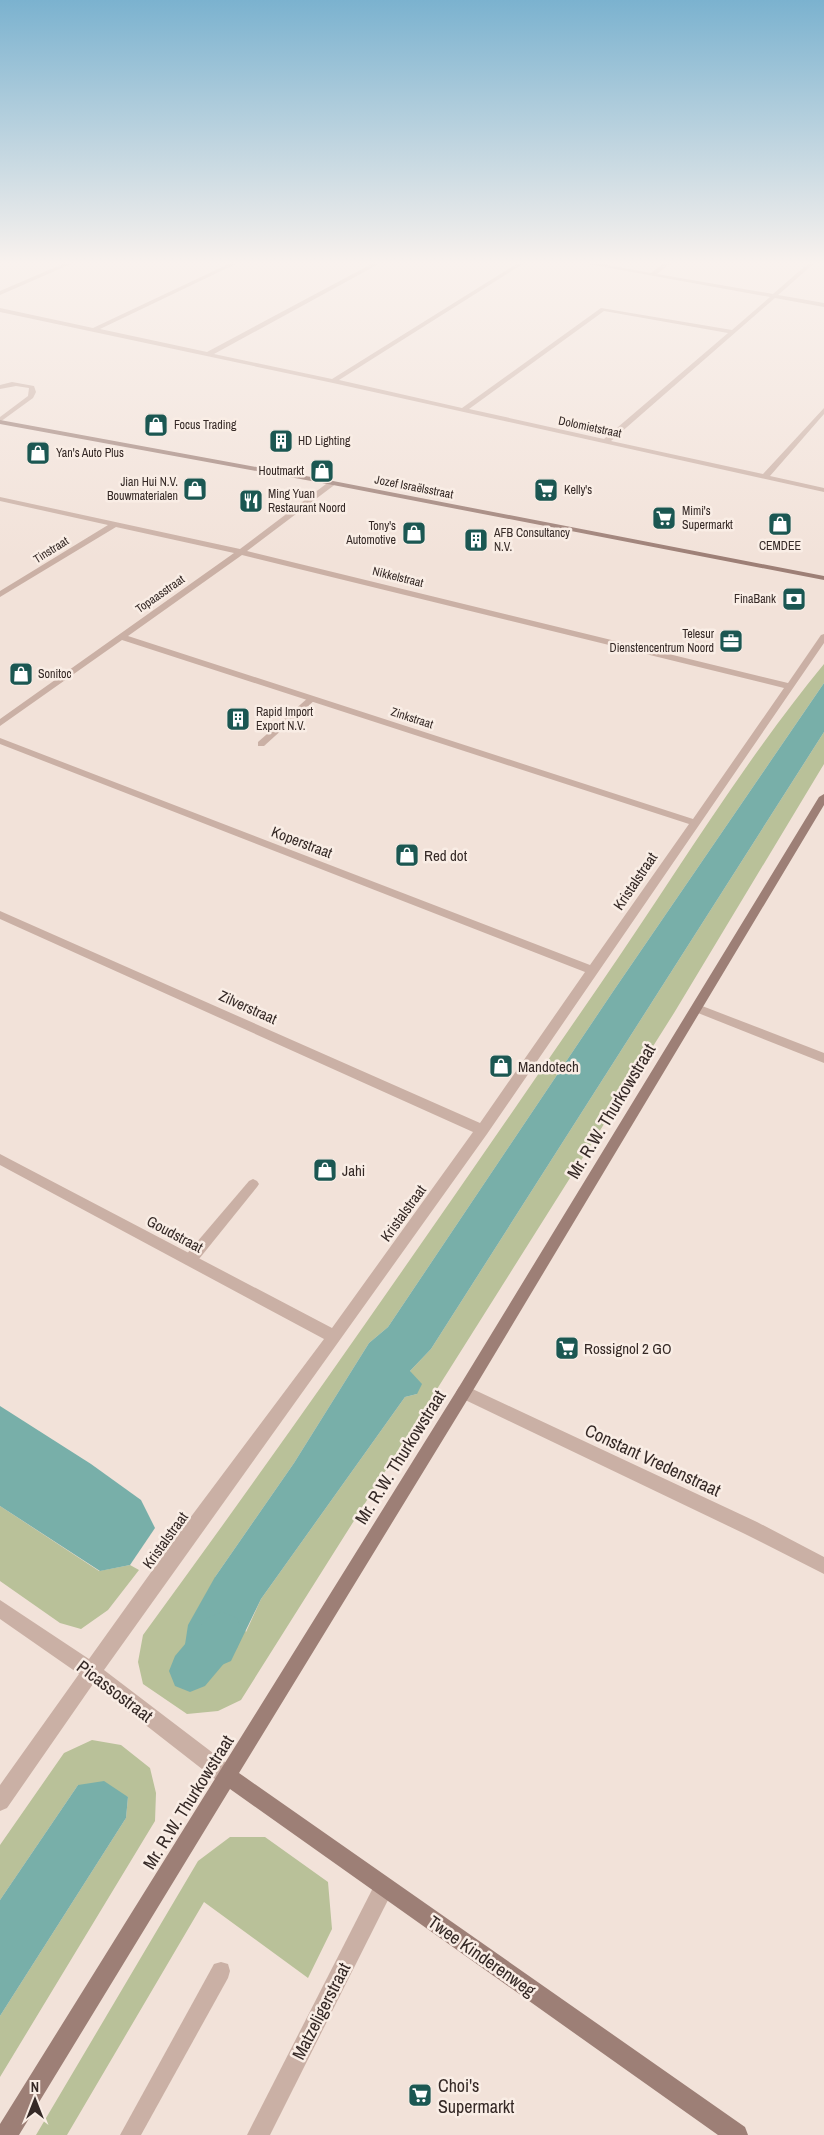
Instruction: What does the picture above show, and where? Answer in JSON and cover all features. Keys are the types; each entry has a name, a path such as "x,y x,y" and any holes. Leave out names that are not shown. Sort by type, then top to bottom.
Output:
{"street":[{"name":"Dolomietstraat","path":"235,360 824,490"},
{"path":"333,381 367,360"},
{"path":"462,411 533,360"},
{"path":"604,442 701,360"},
{"path":"765,477 824,410"},
{"name":"Jozef Israëlsstraat","path":"0,421 824,578"},
{"name":"Topaasstraat","path":"0,723 241,552 332,483"},
{"name":"Nikkelstraat","path":"0,499 241,552 789,686"},
{"name":"Tinstraat","path":"0,595 114,525"},
{"name":"Zinkstraat","path":"121,637 695,823"},
{"name":"Kristalstraat","path":"0,1801 193,1528 334,1337 482,1130 824,637"},
{"name":"Koperstraat","path":"0,741 593,971"},
{"name":"Mr. R.W. Thurkowstraat","path":"6,2135 464,1392 824,797"},
{"name":"Zilverstraat","path":"0,915 482,1130"},
{"path":"697,1008 824,1058"},
{"name":"Goudstraat","path":"0,1159 334,1337"},
{"name":"Constant Vredenstraat","path":"464,1392 752,1528 824,1566"},
{"name":"Picassostraat","path":"0,1609 91,1672 227,1776"},
{"name":"Twee Kinderenweg","path":"227,1776 737,2135"},
{"name":"Matzeligerstraat","path":"258,2135 384,1887"}],"lane":[{"path":"0,387 19,384 32,387 34,392 31,397 0,421"},
{"path":"261,744 312,699"},
{"path":"190,1260 253,1184"},
{"path":"130,2135 221,1972"}],"green space":[{"path":"824,664 824,683 614,990 388,1327 369,1343 294,1463 215,1577 246,1632 261,1599 405,1397 417,1394 410,1371 431,1349 824,732 824,764 674,1013 241,1700 218,1711 187,1714 143,1684 138,1662 143,1635 430,1231 764,742"},
{"path":"0,1506 99,1571 130,1565 139,1570 108,1610 81,1629 60,1623 0,1581"},
{"path":"92,1740 121,1745 150,1768 156,1793 155,1821 0,2077 0,2016 126,1818 128,1797 78,1785 0,1900 0,1845 64,1753"},
{"path":"230,1837 265,1837 328,1882 332,1929 308,1978 204,1902 67,2135 36,2135 198,1861"}],"water":[{"path":"824,683 824,732 431,1349 410,1371 422,1384 417,1394 405,1397 261,1599 231,1661 203,1673 184,1651 188,1625 215,1577 294,1463 369,1343 388,1327 614,990"},
{"path":"0,1406 91,1464 141,1500 155,1528 130,1565 100,1571 0,1506"},
{"path":"104,1781 128,1797 126,1818 0,2016 0,1900 78,1785"}],"waterway":[{"path":"190,1671 222,1633"}],"place":[{"name":"Focus Trading","path":"156,425"},
{"name":"HD Lighting","path":"281,441"},
{"name":"Yan's Auto Plus","path":"38,453"},
{"name":"Houtmarkt","path":"322,471"},
{"name":"Jian Hui N.V. Bouwmaterialen","path":"195,489"},
{"name":"Kelly's","path":"546,490"},
{"name":"Ming Yuan Restaurant Noord","path":"251,501"},
{"name":"Mimi's Supermarkt","path":"664,518"},
{"name":"CEMDEE","path":"780,524"},
{"name":"Tony's Automotive","path":"414,533"},
{"name":"AFB Consultancy N.V.","path":"476,540"},
{"name":"FinaBank","path":"794,599"},
{"name":"Telesur Dienstencentrum Noord","path":"731,641"},
{"name":"Sonitoc","path":"21,674"},
{"name":"Rapid Import Export N.V.","path":"238,719"},
{"name":"Red dot","path":"407,855"},
{"name":"Mandotech","path":"501,1066"},
{"name":"Jahi","path":"325,1170"},
{"name":"Rossignol 2 GO","path":"567,1348"},
{"name":"Choi's Supermarkt","path":"420,2095"}]}
